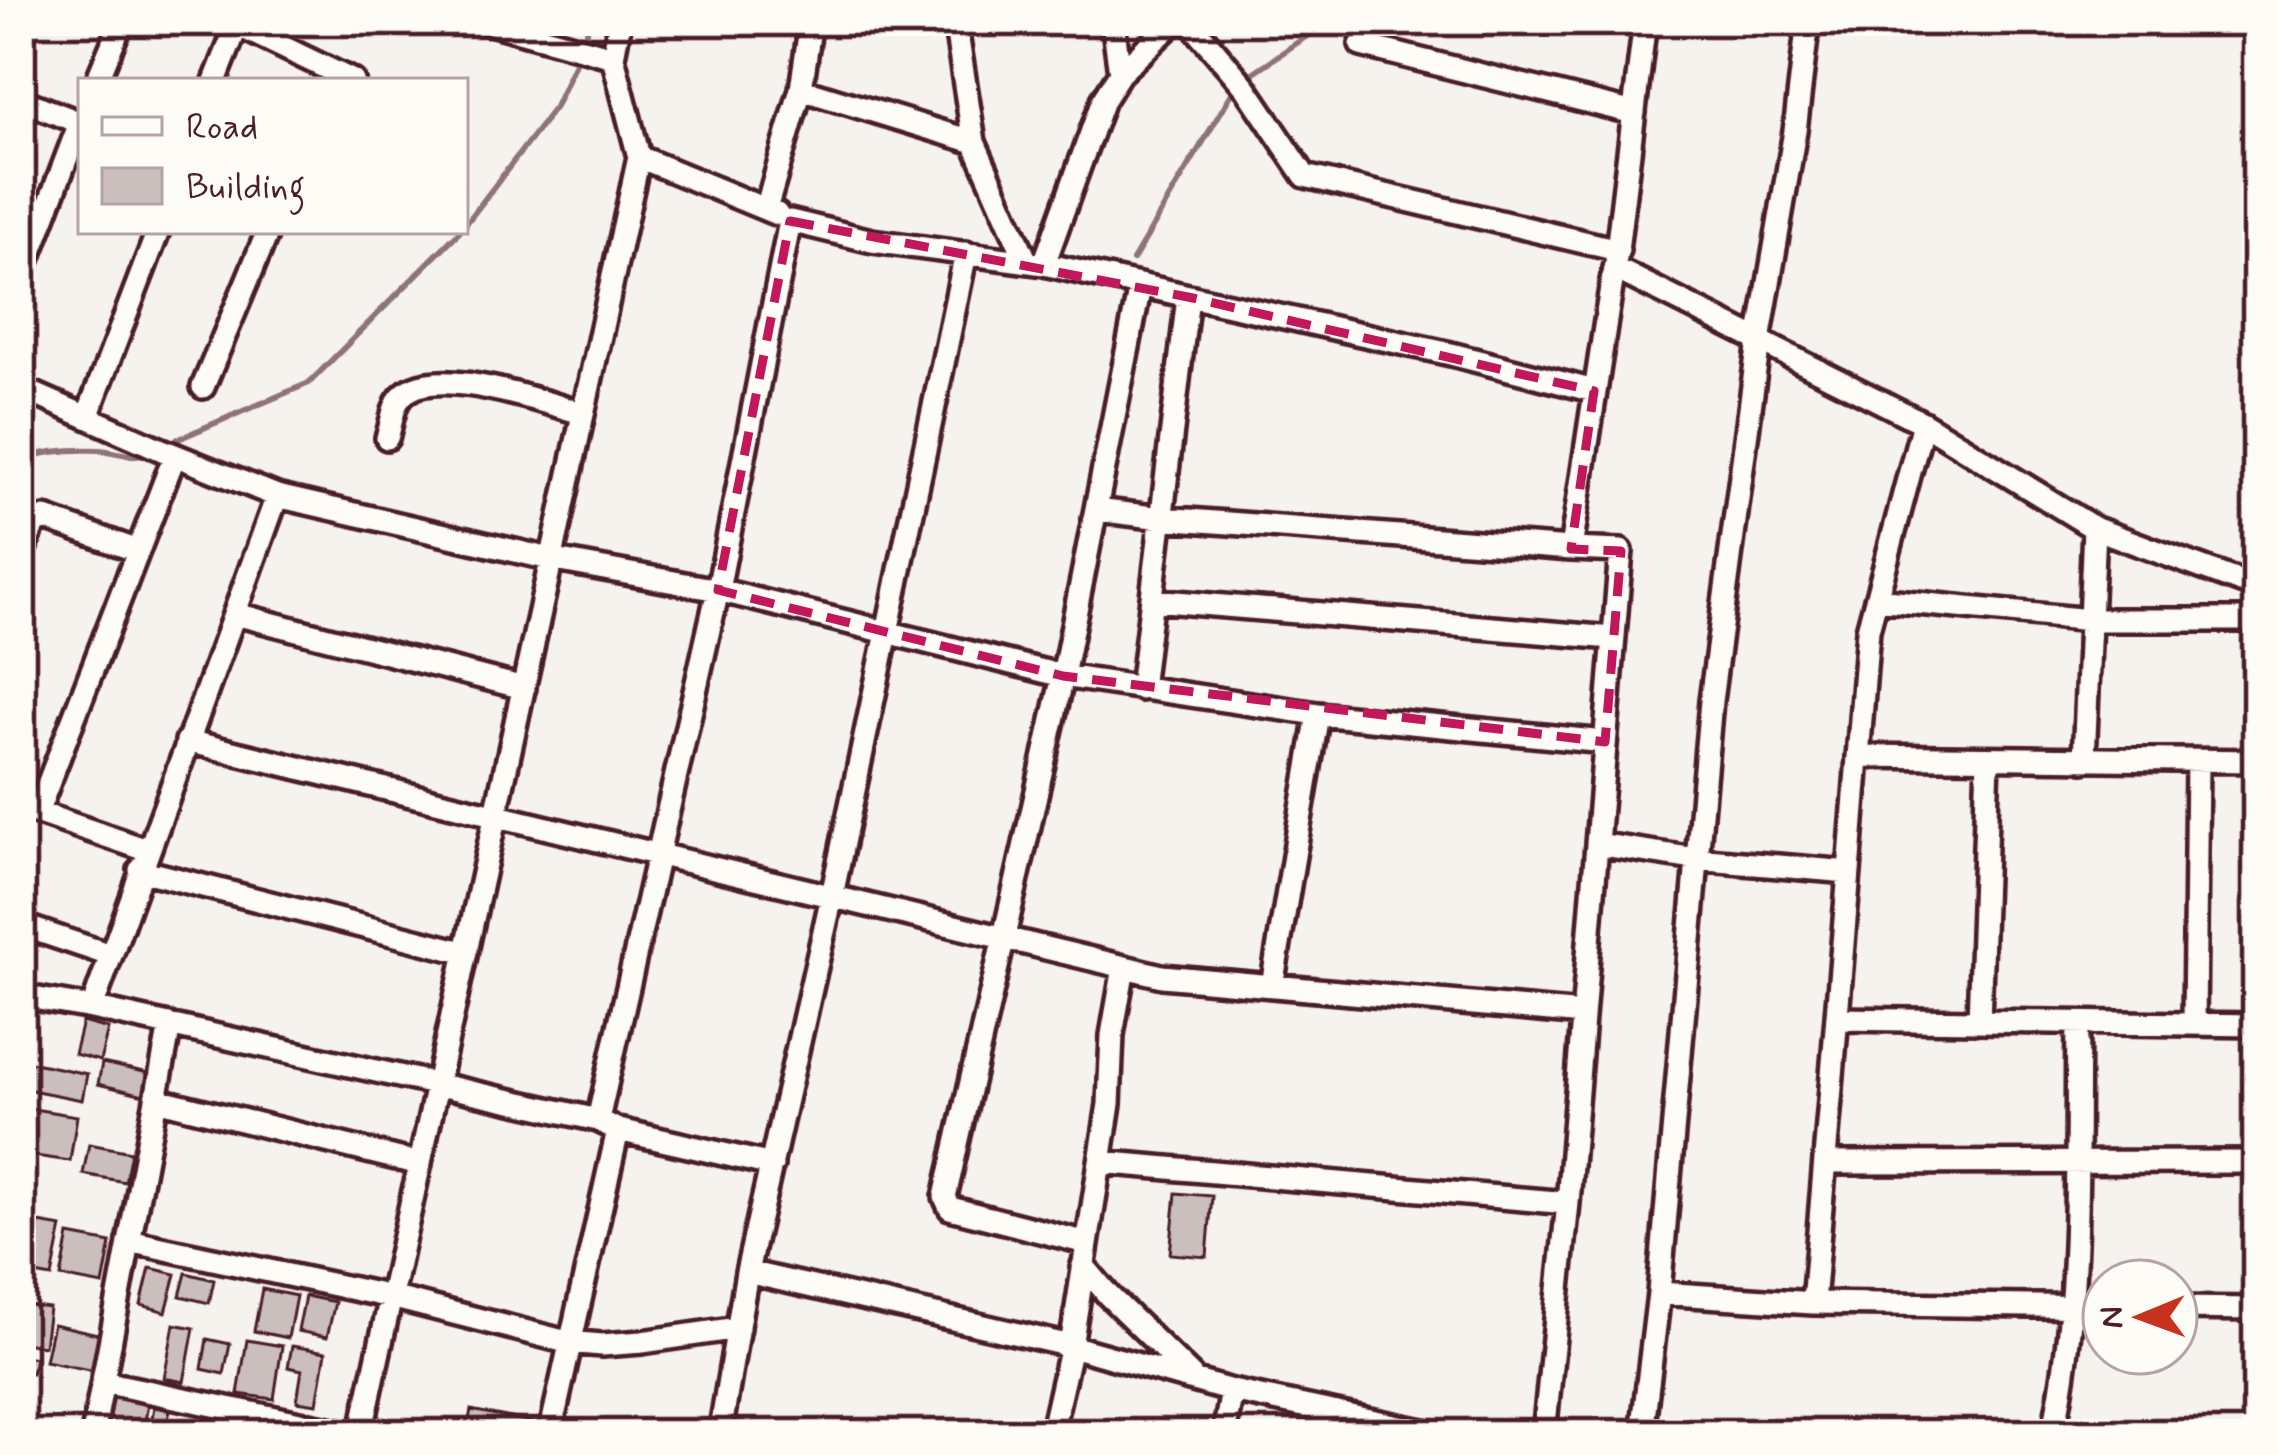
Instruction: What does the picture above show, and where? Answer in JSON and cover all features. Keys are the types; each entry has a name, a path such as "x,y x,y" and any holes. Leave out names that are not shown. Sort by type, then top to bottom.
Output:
{"street":[{"path":"98,78 122,21"},
{"path":"483,21 603,53"},
{"path":"103,1382 357,1434 497,818 639,158 603,53 620,21"},
{"path":"766,209 801,89 811,21"},
{"path":"955,21 974,142 1035,262"},
{"path":"1113,21 1120,73"},
{"path":"1035,262 1095,118 1120,73 1174,21"},
{"path":"1189,21 1240,80 1297,168 1314,181 1616,259 1759,341 1923,423 2094,528 2257,587"},
{"path":"1571,549 1616,259 1646,21"},
{"path":"1642,1434 1659,1293 1694,859 1759,341 1796,131 1808,21"},
{"path":"216,78 235,22 347,78"},
{"path":"1361,45 1634,113"},
{"path":"801,89 974,142"},
{"path":"21,100 78,121"},
{"path":"21,278 78,130"},
{"path":"639,158 790,221 872,241 1035,262 1451,354 1594,391"},
{"path":"550,1434 790,221"},
{"path":"94,420 157,234"},
{"path":"203,387 267,234"},
{"path":"720,1434 747,1272 832,896 966,253"},
{"path":"1140,286 1063,676 945,1198 950,1208 1085,1254 1109,1297 1197,1381"},
{"path":"1141,689 1188,296"},
{"path":"387,438 398,402 411,389 430,383 466,383 583,412"},
{"path":"21,388 277,496 550,559 718,590 1063,676 1318,714 1605,742"},
{"path":"1813,1303 1868,630 1923,423"},
{"path":"168,453 138,550 29,810 143,860 463,952"},
{"path":"92,1008 277,496"},
{"path":"1096,510 1621,551 1568,1203 1544,1434"},
{"path":"21,556 34,524 45,518 138,550"},
{"path":"2084,760 2094,528"},
{"path":"1876,599 2090,620 2257,620"},
{"path":"1152,600 1613,638"},
{"path":"235,614 524,688"},
{"path":"1273,986 1318,714"},
{"path":"188,741 1162,976 1583,1014"},
{"path":"1858,756 2257,761"},
{"path":"1979,1022 1988,759"},
{"path":"2194,1024 2197,762"},
{"path":"1597,844 1694,859 1849,872"},
{"path":"21,925 110,955"},
{"path":"1051,1434 1071,1346 1100,1162 1112,1035 1124,967"},
{"path":"21,996 170,1025 772,1165"},
{"path":"1837,1019 2257,1025"},
{"path":"2054,1434 2069,1306 2078,1023"},
{"path":"93,1434 170,1025"},
{"path":"156,1100 420,1164"},
{"path":"1100,1162 1568,1203"},
{"path":"1825,1163 2257,1162"},
{"path":"129,1241 391,1297 568,1342 642,1342 738,1328"},
{"path":"747,1272 1421,1433"},
{"path":"1659,1293 1813,1303 2080,1306"},
{"path":"2200,1308 2257,1309"},
{"path":"1224,1434 1232,1391"}],"highlighted area":[{"path":"790,221 1188,297 1594,391 1571,549 1621,551 1605,742 1063,676 718,590"}],"building":[{"path":"82,1022 108,1029 100,1061 74,1054"},
{"path":"25,1061 87,1074 82,1100 21,1088"},
{"path":"102,1063 149,1073 144,1095 98,1084"},
{"path":"21,1107 77,1116 70,1161 21,1154"},
{"path":"89,1144 131,1152 125,1182 83,1174"},
{"path":"1176,1193 1212,1196 1207,1257 1170,1254"},
{"path":"21,1212 33,1215 21,1277"},
{"path":"39,1223 62,1227 52,1277 29,1273"},
{"path":"69,1235 111,1243 103,1285 61,1277"},
{"path":"150,1268 176,1274 166,1312 141,1305"},
{"path":"186,1273 214,1280 209,1303 180,1296"},
{"path":"262,1289 296,1296 288,1338 254,1331"},
{"path":"305,1296 335,1302 327,1337 298,1331"},
{"path":"21,1304 49,1308 44,1346 21,1343"},
{"path":"53,1324 102,1335 94,1371 45,1361"},
{"path":"174,1324 194,1328 184,1382 164,1378"},
{"path":"207,1339 230,1344 224,1374 202,1369"},
{"path":"247,1340 282,1346 274,1399 238,1394"},
{"path":"292,1346 326,1352 317,1404 297,1401 302,1370 288,1367"},
{"path":"21,1355 35,1358 32,1374 21,1372"},
{"path":"113,1397 148,1403 143,1434 107,1434"},
{"path":"154,1407 170,1410 165,1434 149,1434"},
{"path":"471,1410 537,1423 535,1434 466,1434"},
{"path":"219,1419 232,1422 229,1434 216,1434"},
{"path":"237,1424 272,1431 235,1434"}],"waterway":[{"path":"583,42 589,21"},
{"path":"1244,79 1329,21"},
{"path":"468,221 555,107 579,54"},
{"path":"1133,260 1235,88"},
{"path":"164,445 309,383 457,234"},
{"path":"21,459 69,450 147,453"}]}
